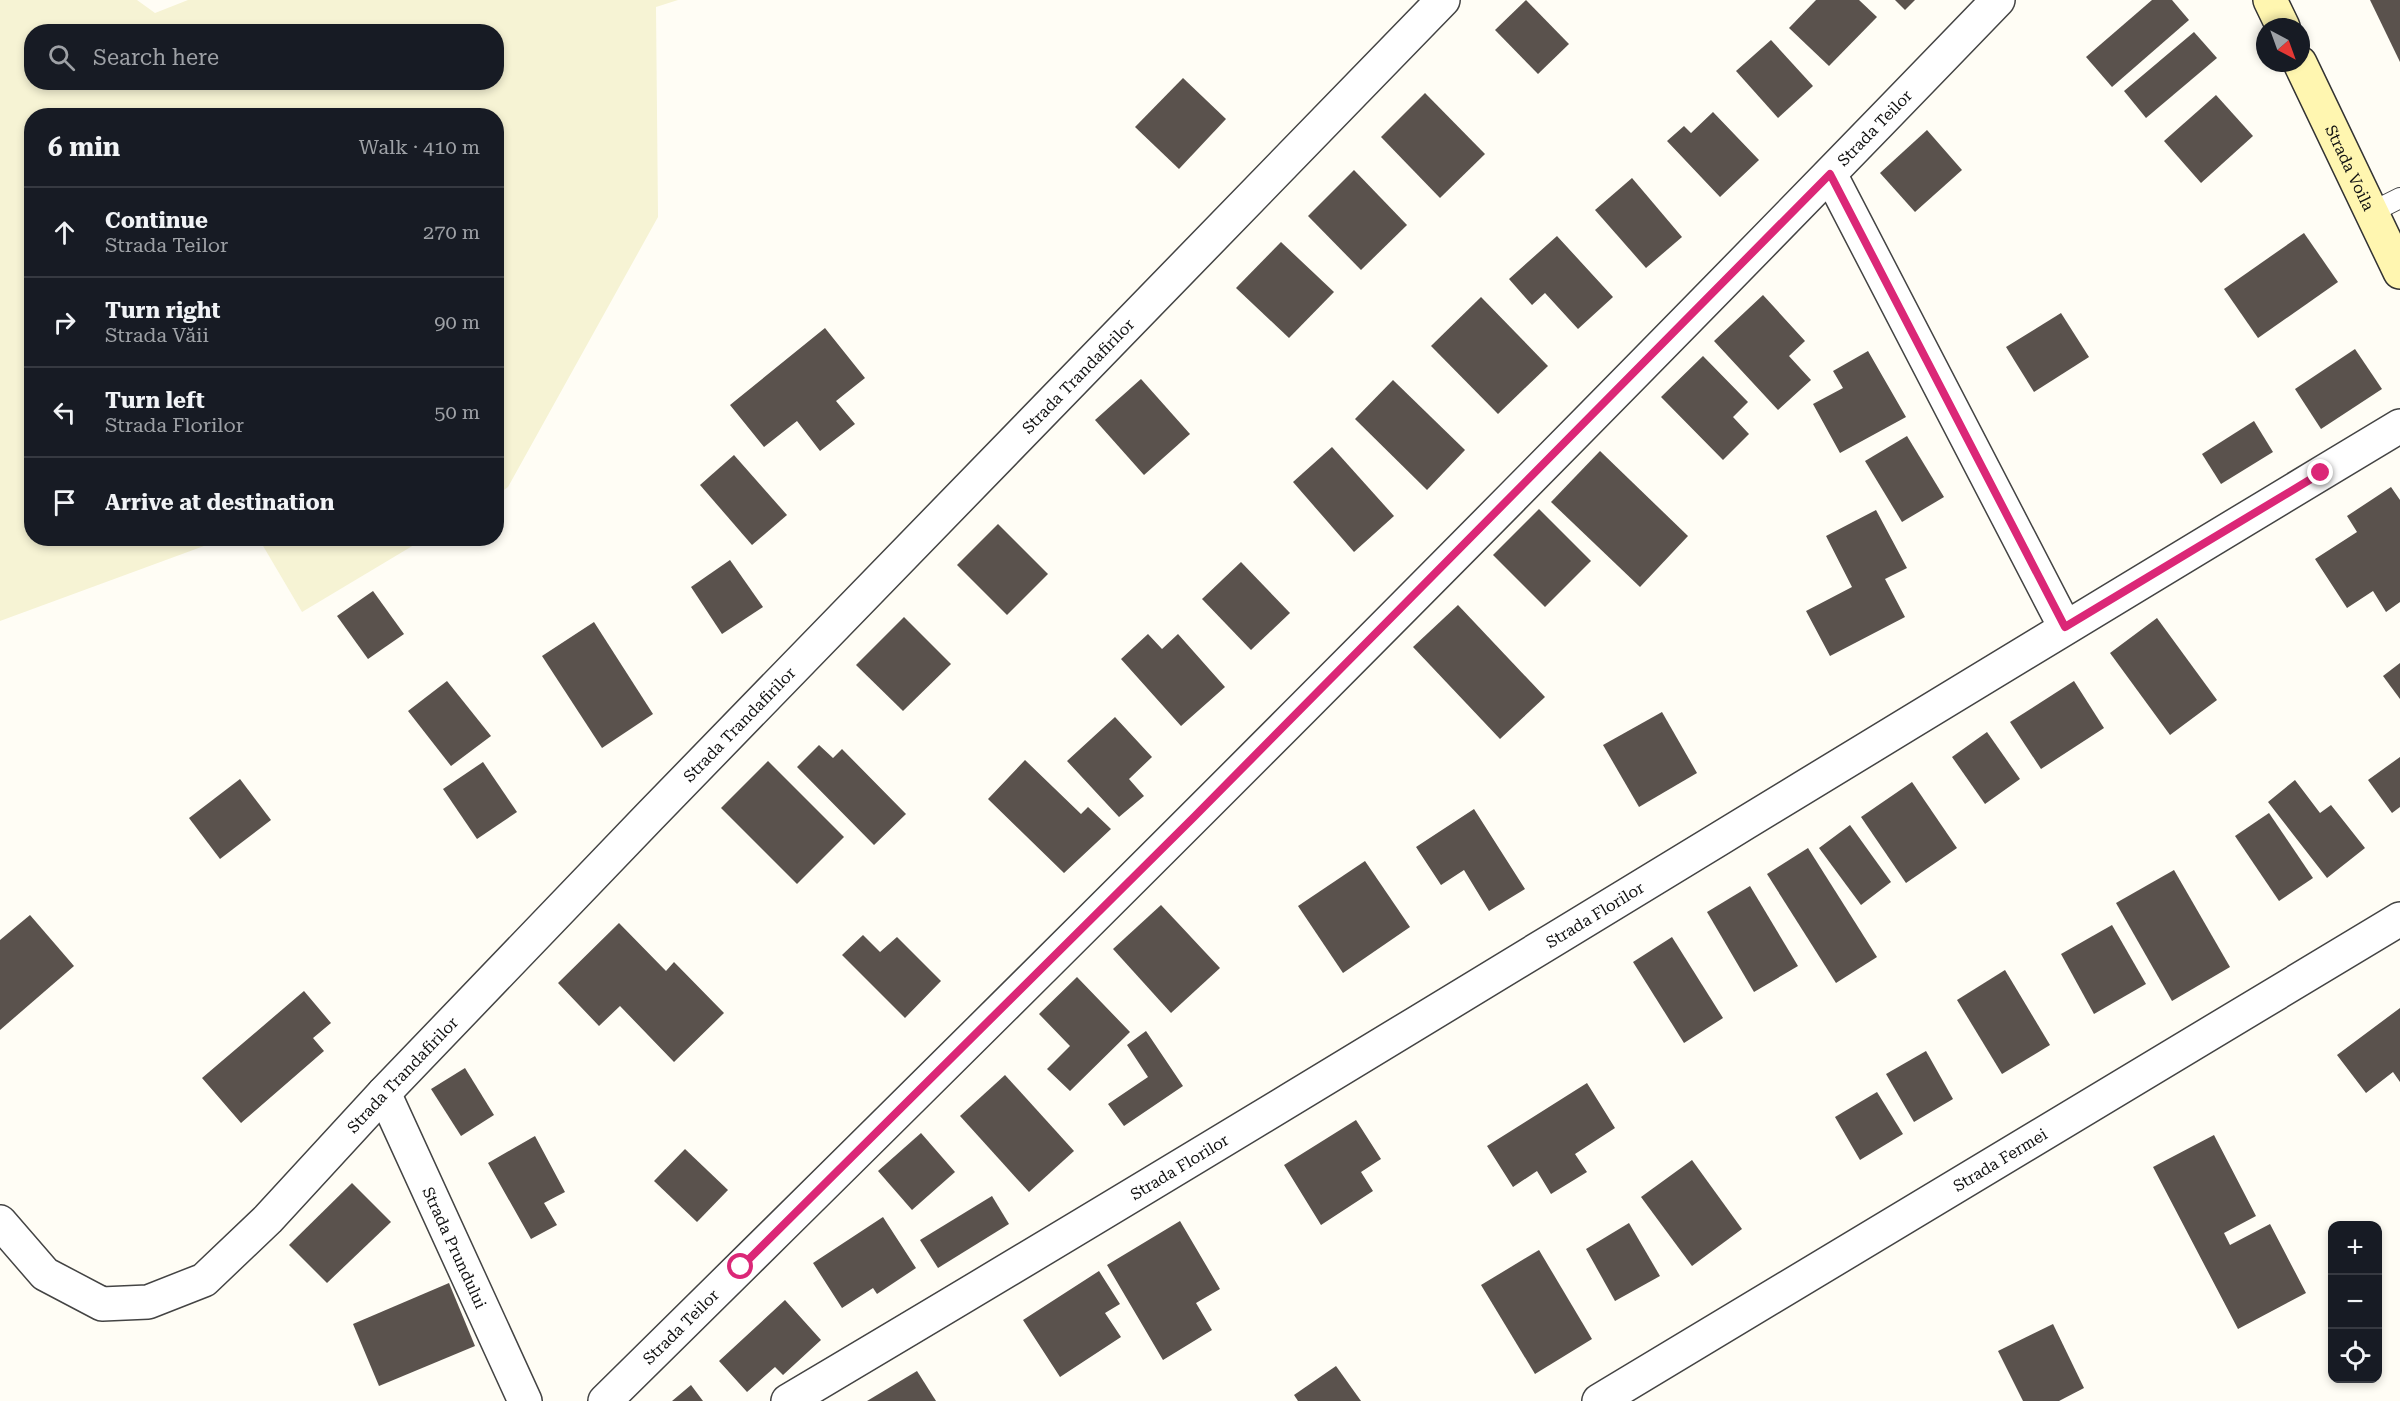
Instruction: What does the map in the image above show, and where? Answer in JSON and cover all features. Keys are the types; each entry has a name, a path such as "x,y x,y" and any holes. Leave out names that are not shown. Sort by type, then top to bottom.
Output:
{"main road":[{"path":"2270,0 2279,18"},
{"name":"Strada Voila","path":"2305,72 2386,205 2400,272"}],"street":[{"name":"Strada Trandafirilor","path":"0,1222 45,1275 102,1304 148,1302 204,1280 268,1219 384,1093 1443,0"},
{"name":"Strada Teilor","path":"605,1401 1202,808 1830,174 1998,0"},
{"path":"1830,174 2065,627"},
{"name":"Strada Florilor","path":"788,1401 1029,1258 2065,627 2400,426"},
{"name":"Strada Fermei","path":"1599,1401 2400,919"},
{"name":"Strada Prundului","path":"384,1093 525,1401"}],"shaded area":[{"path":"0,0 137,0 155,13 188,0 678,0 656,7 658,217 508,487 504,490 504,108 24,108 24,546 204,546 0,621"},
{"path":"263,546 412,546 302,612"}],"building":[{"path":"1526,0 1569,44 1538,74 1495,30"},
{"path":"1816,0 1859,0 1877,17 1829,66 1789,28"},
{"path":"1895,0 1915,0 1905,10"},
{"path":"2152,0 2172,0 2189,20 2112,87 2086,57"},
{"path":"2370,0 2400,0 2400,62"},
{"path":"2194,32 2217,58 2146,118 2124,91"},
{"path":"1771,40 1813,86 1778,118 1736,71"},
{"path":"1183,78 1226,119 1179,169 1135,127"},
{"path":"1425,93 1485,154 1440,198 1381,137"},
{"path":"2216,95 2253,136 2201,183 2164,141"},
{"path":"1713,112 1759,160 1720,197 1667,141 1684,126 1691,133"},
{"path":"1927,130 1962,170 1915,212 1880,173"},
{"path":"1354,170 1407,225 1361,270 1308,216"},
{"path":"1632,178 1682,237 1646,268 1595,210"},
{"path":"2304,233 2338,282 2258,338 2224,289"},
{"path":"1557,236 1613,297 1578,329 1545,293 1532,305 1509,279"},
{"path":"1281,242 1334,292 1289,338 1236,288"},
{"path":"1763,295 1805,341 1789,356 1811,380 1778,410 1714,341"},
{"path":"1481,297 1548,366 1498,414 1431,346"},
{"path":"2061,313 2089,357 2034,392 2006,347"},
{"path":"825,328 865,378 836,401 855,424 820,451 797,421 764,447 730,405"},
{"path":"2355,349 2382,389 2321,429 2295,389"},
{"path":"1868,351 1906,417 1840,453 1813,404 1843,388 1833,371"},
{"path":"1703,356 1748,402 1733,417 1749,434 1723,460 1661,397"},
{"path":"1141,379 1190,434 1144,475 1095,420"},
{"path":"1393,380 1465,450 1427,490 1355,419"},
{"path":"2254,421 2273,452 2221,484 2202,454"},
{"path":"1907,436 1944,497 1902,522 1865,461"},
{"path":"1332,447 1394,516 1354,552 1293,482"},
{"path":"1600,451 1688,536 1640,587 1551,502"},
{"path":"734,455 787,515 752,545 700,485"},
{"path":"2391,487 2400,500 2400,602 2386,612 2373,591 2347,608 2315,559 2357,532 2347,516"},
{"path":"1539,509 1591,561 1545,607 1493,555"},
{"path":"1876,510 1907,568 1885,579 1905,617 1830,656 1806,611 1852,587 1826,536"},
{"path":"998,524 1048,574 1007,615 957,565"},
{"path":"730,560 763,607 722,634 691,587"},
{"path":"1241,562 1290,613 1251,650 1202,599"},
{"path":"373,591 404,634 368,659 337,616"},
{"path":"1458,605 1545,697 1500,739 1413,647"},
{"path":"904,617 951,664 903,711 856,665"},
{"path":"2157,618 2217,700 2170,735 2110,653"},
{"path":"594,622 653,714 602,748 542,656"},
{"path":"1148,634 1162,649 1178,634 1225,687 1181,726 1121,659"},
{"path":"2400,663 2400,699 2383,676"},
{"path":"447,681 491,736 451,766 408,711"},
{"path":"2074,681 2104,728 2041,769 2010,722"},
{"path":"1662,712 1697,773 1639,807 1603,745"},
{"path":"1115,717 1152,757 1129,779 1144,796 1119,817 1067,761"},
{"path":"1987,732 2020,779 1985,804 1952,757"},
{"path":"819,745 833,758 842,749 906,814 874,845 797,767"},
{"path":"2400,757 2400,807 2392,813 2368,780"},
{"path":"1025,760 1081,814 1088,807 1111,829 1064,873 988,799"},
{"path":"768,761 844,837 797,884 721,808"},
{"path":"483,762 517,812 477,839 443,789"},
{"path":"240,779 271,820 220,859 189,818"},
{"path":"2295,780 2320,813 2331,805 2365,848 2327,878 2268,802"},
{"path":"1912,782 1957,848 1906,883 1861,817"},
{"path":"1474,809 1525,889 1489,911 1464,870 1441,885 1416,847"},
{"path":"2269,813 2313,878 2279,901 2235,836"},
{"path":"1850,825 1891,882 1861,905 1819,848"},
{"path":"1808,848 1877,957 1836,983 1767,874"},
{"path":"1365,861 1410,927 1343,973 1298,906"},
{"path":"2174,870 2230,967 2172,1001 2116,903"},
{"path":"1750,886 1798,966 1754,992 1707,912"},
{"path":"1161,905 1220,968 1171,1013 1113,949"},
{"path":"30,915 74,966 0,1030 0,940"},
{"path":"619,923 666,971 674,962 724,1013 674,1062 620,1006 599,1026 558,983"},
{"path":"2112,925 2146,984 2094,1014 2061,954"},
{"path":"863,935 880,952 897,937 941,981 905,1018 842,955"},
{"path":"1672,937 1723,1018 1684,1043 1633,962"},
{"path":"2005,970 2050,1045 2002,1074 1957,1000"},
{"path":"1077,977 1130,1032 1070,1091 1047,1069 1070,1046 1039,1014"},
{"path":"304,991 331,1023 313,1038 324,1051 241,1123 202,1078"},
{"path":"2400,1008 2400,1082 2393,1072 2366,1093 2337,1055"},
{"path":"1146,1031 1183,1086 1124,1126 1108,1104 1148,1077 1127,1045"},
{"path":"1926,1051 1953,1099 1914,1122 1886,1074"},
{"path":"465,1068 494,1115 461,1136 431,1089"},
{"path":"1005,1075 1074,1151 1029,1192 960,1116"},
{"path":"1587,1083 1615,1128 1575,1154 1587,1172 1551,1194 1537,1171 1513,1187 1487,1146"},
{"path":"1877,1092 1903,1134 1860,1160 1835,1117"},
{"path":"1356,1120 1381,1159 1361,1172 1373,1191 1321,1225 1284,1165"},
{"path":"921,1133 955,1172 912,1210 878,1171"},
{"path":"2214,1135 2256,1216 2224,1233 2230,1245 2270,1224 2306,1293 2238,1329 2153,1167"},
{"path":"535,1136 565,1192 544,1203 557,1225 531,1239 488,1163"},
{"path":"685,1149 728,1190 697,1222 654,1181"},
{"path":"1692,1160 1742,1229 1692,1266 1641,1197"},
{"path":"352,1183 391,1222 327,1283 289,1245"},
{"path":"992,1196 1009,1224 938,1268 920,1240"},
{"path":"883,1217 916,1268 877,1294 873,1288 842,1308 813,1263"},
{"path":"1180,1221 1220,1289 1196,1303 1212,1330 1163,1360 1107,1265"},
{"path":"1629,1223 1660,1276 1615,1301 1586,1249"},
{"path":"1539,1250 1592,1339 1535,1374 1481,1285"},
{"path":"1099,1271 1120,1304 1105,1313 1121,1337 1060,1377 1023,1320"},
{"path":"449,1283 475,1346 379,1386 353,1324"},
{"path":"785,1300 821,1340 783,1375 775,1367 747,1392 719,1361"},
{"path":"2053,1324 2084,1388 2059,1401 2023,1401 1998,1351"},
{"path":"1336,1366 1361,1401 1298,1401 1294,1395"},
{"path":"917,1371 936,1401 867,1401"},
{"path":"691,1385 703,1401 672,1401"}],"route":[{"path":"741,1267 1194,817 1830,174 2065,627 2321,473"}]}
